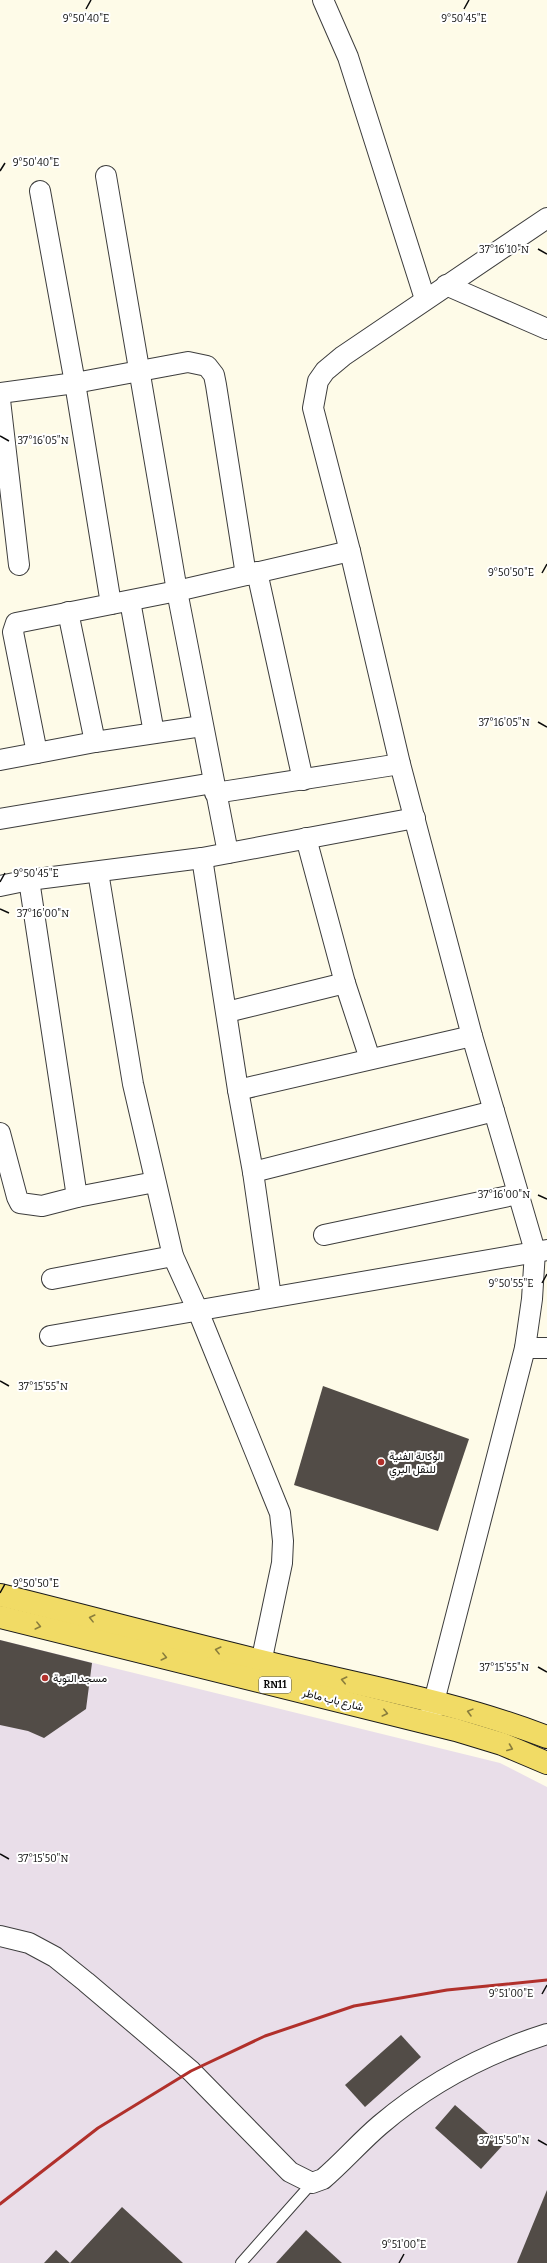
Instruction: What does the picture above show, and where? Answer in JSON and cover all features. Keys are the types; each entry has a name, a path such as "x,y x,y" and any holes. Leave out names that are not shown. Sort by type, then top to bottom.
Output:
{"main road":[{"name":"شارع باب ماطر","path":"0,1595 260,1671 429,1724 502,1744 547,1763"},
{"name":"شارع باب ماطر","path":"0,1617 260,1671 434,1702 508,1722 547,1737"}],"street":[{"path":"323,0 348,57 425,299"},
{"path":"106,176 177,592 214,788 228,853"},
{"path":"40,191 75,383 111,604"},
{"path":"429,1724 525,1348 541,1251 518,1194 472,1036 400,764 350,551 313,408 318,381 325,371 343,356 425,299 547,218"},
{"path":"446,285 547,329"},
{"path":"0,393 75,383 188,362 203,364 211,370 216,384 251,574 303,780"},
{"path":"0,400 19,565"},
{"path":"37,753 8,643 14,632 16,623 177,592 350,551"},
{"path":"130,601 154,733"},
{"path":"68,612 95,742"},
{"path":"0,760 95,742 202,726"},
{"path":"0,819 214,788 303,780 400,764"},
{"path":"0,886 29,880 202,858 415,818"},
{"path":"306,838 345,983 370,1059"},
{"path":"202,858 238,1090 253,1172 271,1297"},
{"path":"98,872 133,1084 173,1256 198,1311 280,1513 283,1541 282,1563 260,1671"},
{"path":"29,880 77,1197"},
{"path":"227,1012 345,983"},
{"path":"238,1090 472,1036"},
{"path":"253,1172 494,1111"},
{"path":"1,1145 16,1197 20,1203 42,1206 77,1197 155,1182"},
{"path":"324,1235 518,1194"},
{"path":"50,1336 541,1251"},
{"path":"52,1279 173,1256"},
{"path":"525,1348 547,1348"},
{"path":"0,1936 29,1943 55,1957 191,2072 290,2172 312,2183 323,2179 380,2125 415,2098 454,2074 491,2056 547,2034"}],"lane":[{"path":"241,2263 312,2183"}],"shaded area":[{"path":"0,1640 500,1763 547,1787 547,2263 0,2263"}],"building":[{"name":"الوكالة الفنية للنقل البري","path":"323,1386 469,1439 438,1531 294,1485"},
{"name":"مسجد التوبة","path":"0,1640 92,1663 86,1709 44,1738 28,1731 0,1725"},
{"path":"401,2035 421,2057 365,2107 345,2085"},
{"path":"455,2105 502,2146 481,2169 435,2128"},
{"path":"547,2190 547,2263 517,2263"},
{"path":"122,2207 183,2263 70,2263"},
{"path":"306,2230 342,2263 276,2263"},
{"path":"56,2250 70,2263 44,2263"}],"railway":[{"path":"0,2204 98,2128 191,2071 265,2036 354,2006 447,1990 547,1980"}],"place":[{"name":"الوكالة الفنية للنقل البري","path":"381,1462"},
{"name":"مسجد التوبة","path":"45,1678"}]}
